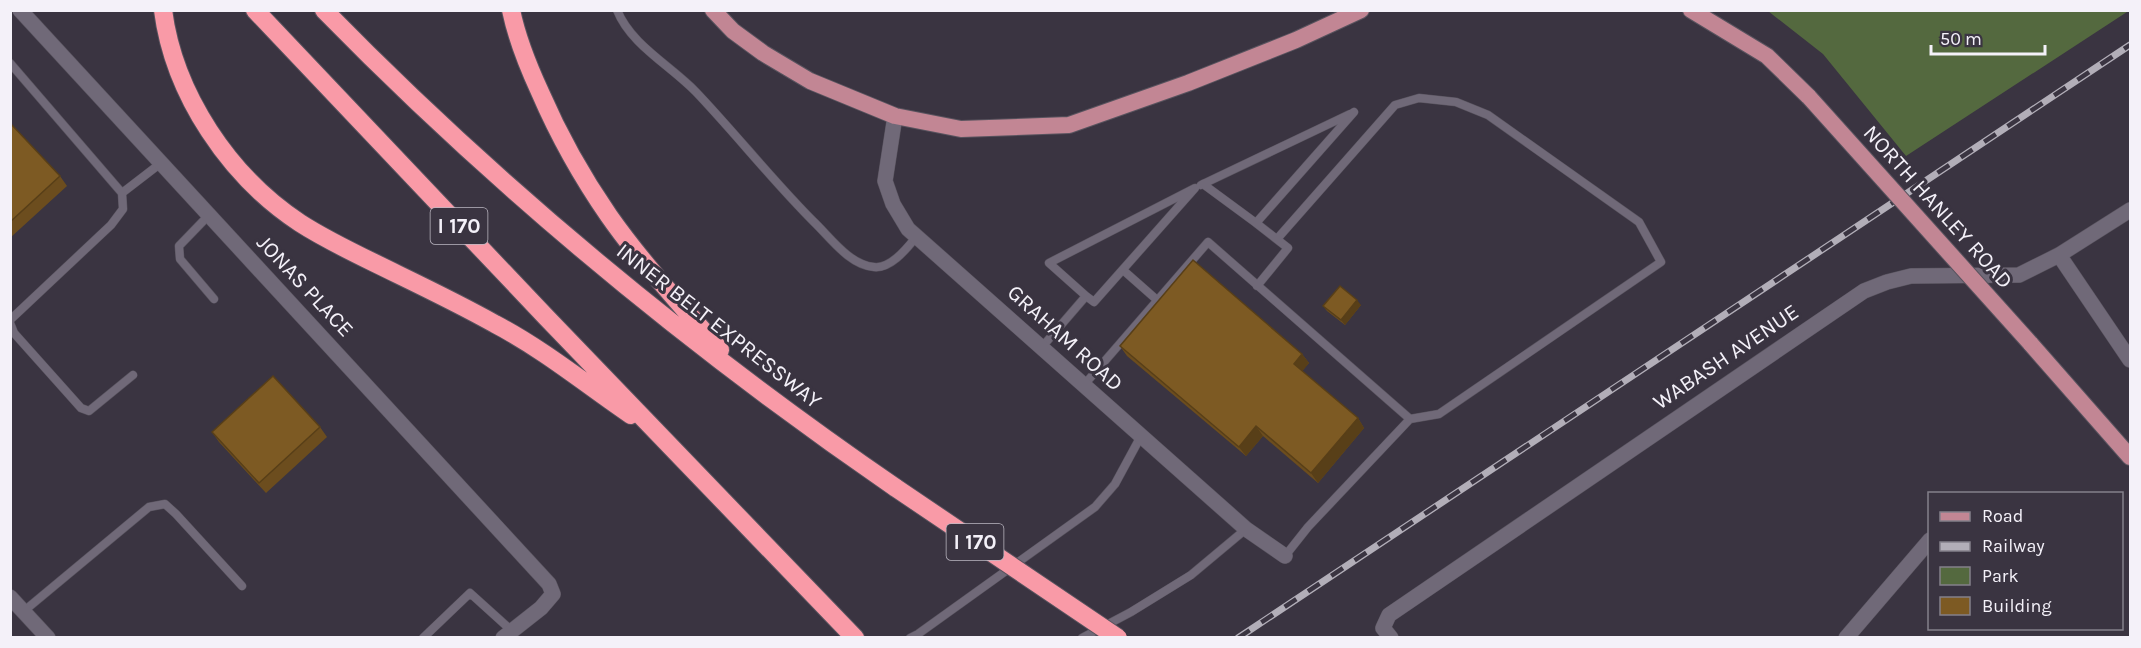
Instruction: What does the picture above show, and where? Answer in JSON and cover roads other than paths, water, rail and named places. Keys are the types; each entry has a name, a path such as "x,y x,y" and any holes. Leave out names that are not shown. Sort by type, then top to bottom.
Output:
{"highway":[{"path":"164,10 179,69 203,119 234,163 274,203 300,223 347,250 498,326 665,439"},
{"name":"I 170","path":"255,10 538,309 855,638"},
{"name":"INNER BELT EXPRESSWAY","path":"324,10 411,96 533,207 628,287 744,379 868,469 1118,638"},
{"path":"511,10 529,68 551,118 578,169 609,216 640,256 744,379"}],"main road":[{"path":"713,10 733,31 763,53 810,81 895,116 961,129 1069,126 1188,83 1296,40 1361,10"},
{"name":"NORTH HANLEY ROAD","path":"1691,10 1767,56 1809,97 2130,457"}],"street":[{"name":"JONAS PLACE","path":"21,10 549,584 553,594 541,608 508,634"},
{"name":"GRAHAM ROAD","path":"895,116 885,180 893,204 908,229 1246,529 1285,556"},
{"name":"WABASH AVENUE","path":"1387,633 1389,615 1864,291 1911,276 2019,275 2059,255 2130,210"},
{"path":"2059,255 2130,360"},
{"path":"1846,638 1928,541"},
{"path":"10,597 48,638"}],"lane":[{"path":"617,10 623,26 693,89 811,218 851,258 876,268 893,261 917,236"},
{"path":"10,63 122,193 123,209 111,225 10,322 14,333 81,408 89,411 133,375"},
{"path":"1277,239 1395,105 1419,98 1456,102 1488,115 1639,222 1662,262 1439,414 1410,419 1308,526 1285,556"},
{"path":"1199,186 1094,302 1049,263 1199,186 1354,112 1256,223"},
{"path":"122,193 161,163"},
{"path":"1199,186 1256,223 1288,248 1257,286"},
{"path":"209,215 179,246 180,259 214,299"},
{"path":"1084,385 1208,242 1410,419"},
{"path":"1123,270 1157,300"},
{"path":"1041,347 1086,296"},
{"path":"910,638 1095,507 1115,484 1141,436"},
{"path":"24,611 149,507 165,504 242,586"},
{"path":"1082,638 1131,612 1191,575 1246,529"},
{"path":"423,638 470,593 508,634"}],"railway":[{"path":"1238,638 2130,45"}]}
